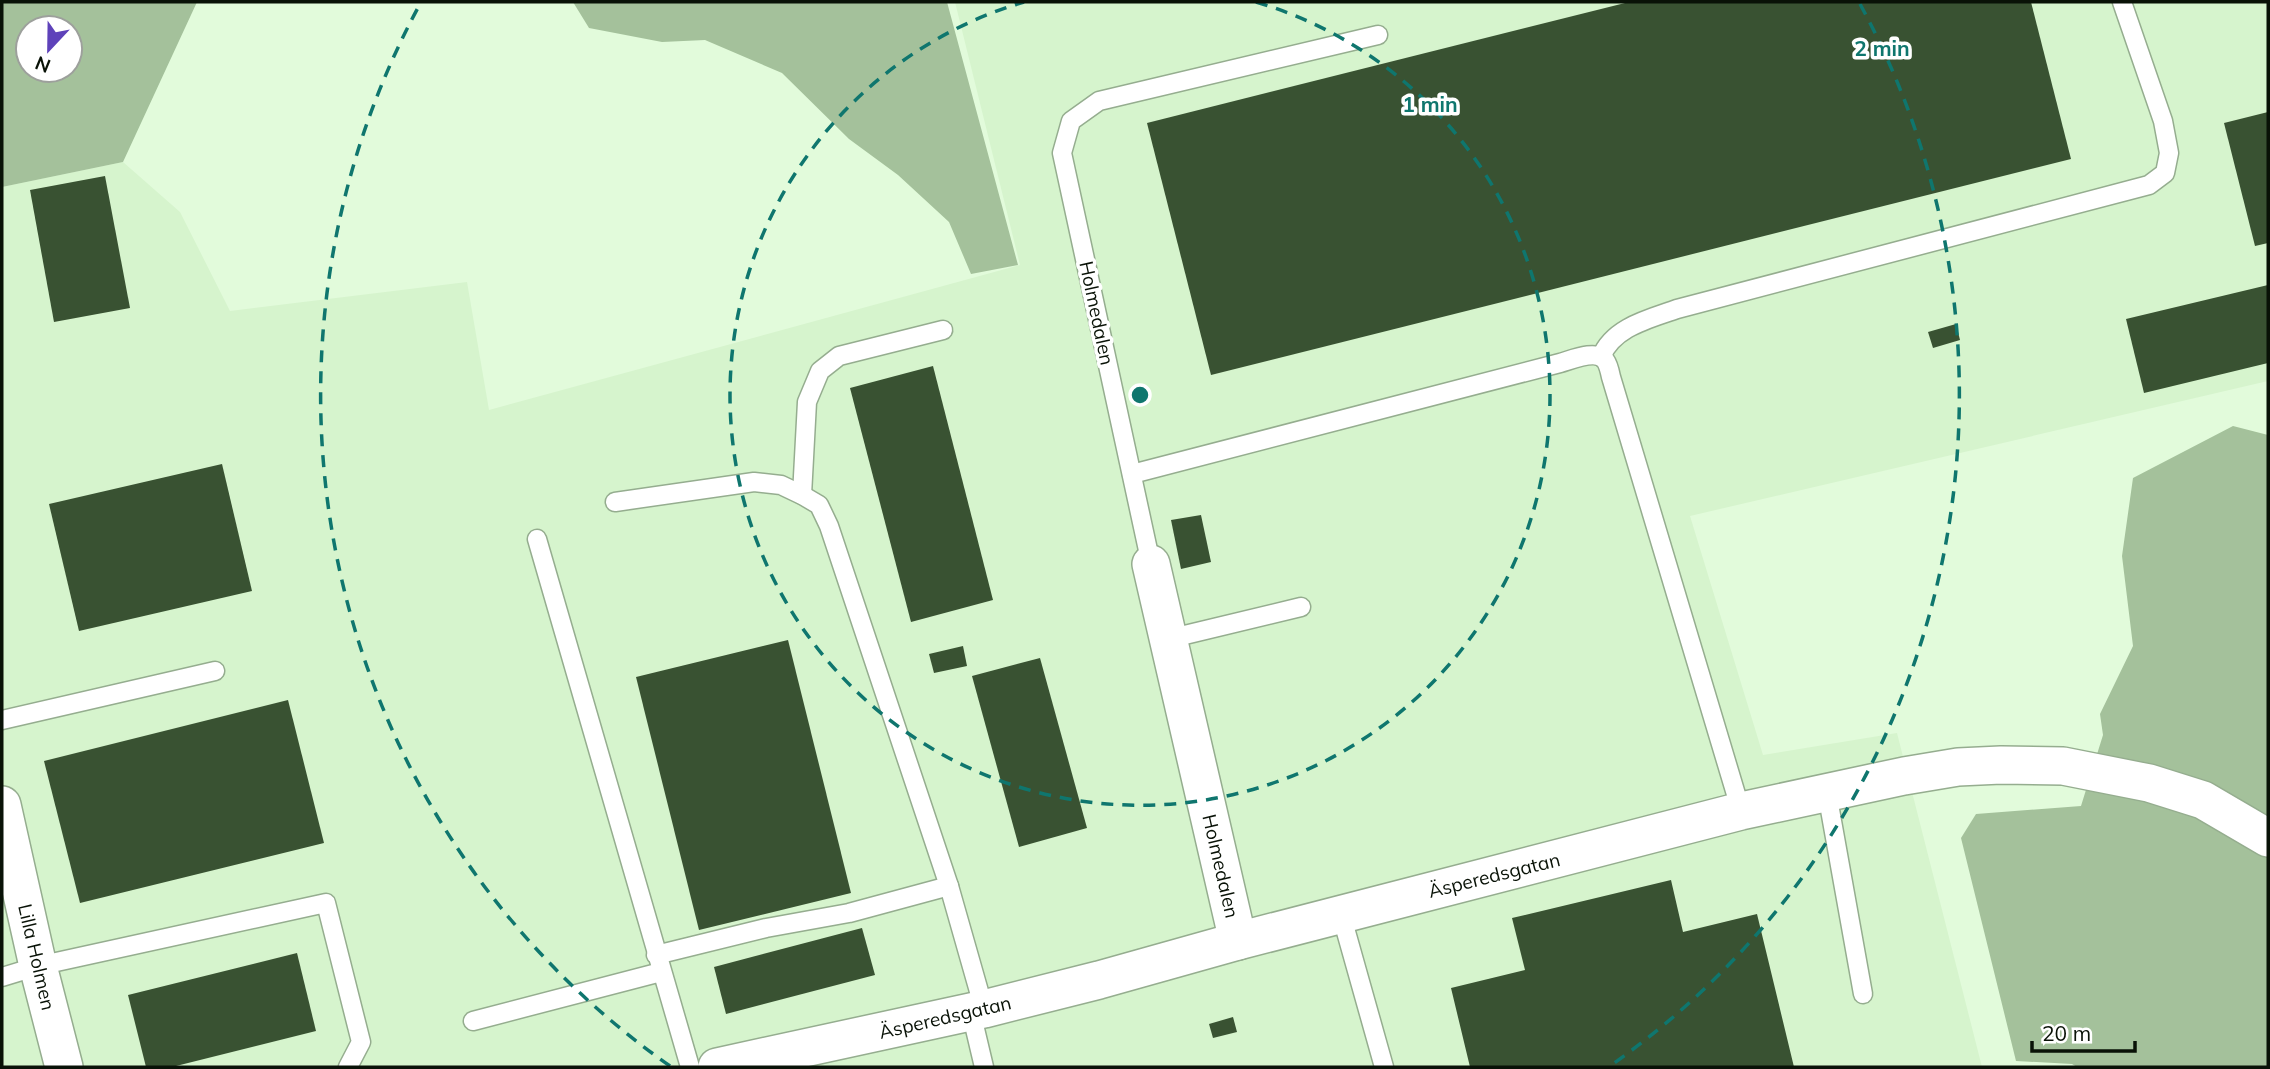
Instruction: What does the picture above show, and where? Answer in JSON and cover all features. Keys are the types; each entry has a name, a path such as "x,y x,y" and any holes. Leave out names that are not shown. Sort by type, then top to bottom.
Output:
{"street":[{"name":"Holmedalen","path":"1151,564 1238,941"},
{"name":"Äsperedsgatan","path":"717,1067 768,1062 977,1011 1741,811 1958,766 2063,766 2149,783 2203,800 2268,838"},
{"name":"Lilla Holmen","path":"3,819 64,1067"}],"lane":[{"path":"1601,357 1604,349 1626,328 1677,309 2149,185 2165,173 2169,153 2163,121 2122,2"},
{"name":"Holmedalen","path":"1151,564 1062,153 1071,121 1099,102 1378,35"},
{"path":"802,495 807,402 820,371 839,356 943,330"},
{"path":"1132,474 1560,363 1595,355 1605,359 1741,811"},
{"path":"615,502 754,482 781,485 819,505 829,526 949,887 977,1011 984,1067"},
{"path":"537,539 690,1067"},
{"path":"1168,639 1301,607"},
{"path":"2,720 215,671"},
{"path":"1827,793 1863,994"},
{"path":"473,1021 766,928 849,912 949,887"},
{"path":"2,977 38,966 326,903 361,1042 348,1067"},
{"path":"1341,914 1384,1067"}],"shaded area":[{"path":"2,2 197,2 123,162 2,187"},
{"path":"573,2 947,2 1018,265 971,274 949,222 898,175 849,139 782,73 705,40 662,42 589,28"},
{"path":"955,2 2268,2 2268,381 1690,516 1763,755 1897,733 1982,1067 2,1067 2,187 123,162 180,212 230,311 467,282 489,410 1020,265"},
{"path":"2233,426 2268,435 2268,1067 2077,1067 2072,1064 2016,1061 1961,838 1976,814 2081,806 2103,735 2100,714 2133,646 2122,556 2133,478"}],"building":[{"path":"1629,2 2031,2 2071,159 1211,375 1147,123"},
{"path":"2268,112 2268,243 2255,246 2224,123"},
{"path":"105,176 130,308 54,322 30,190"},
{"path":"2268,285 2268,363 2144,393 2126,319"},
{"path":"1956,324 1960,340 1933,348 1928,332"},
{"path":"933,366 993,600 911,622 850,388"},
{"path":"222,464 252,591 79,631 49,504"},
{"path":"1201,515 1211,562 1181,569 1171,520"},
{"path":"788,640 851,893 699,930 636,677"},
{"path":"963,646 967,666 934,673 929,654"},
{"path":"1040,658 1087,828 1019,847 972,676"},
{"path":"288,700 324,843 80,903 44,761"},
{"path":"1671,880 1683,932 1757,914 1794,1067 1470,1067 1451,988 1525,970 1512,918"},
{"path":"862,928 875,975 726,1014 714,967"},
{"path":"297,953 316,1031 172,1067 146,1067 128,995"},
{"path":"1233,1017 1237,1032 1213,1038 1209,1024"}]}
